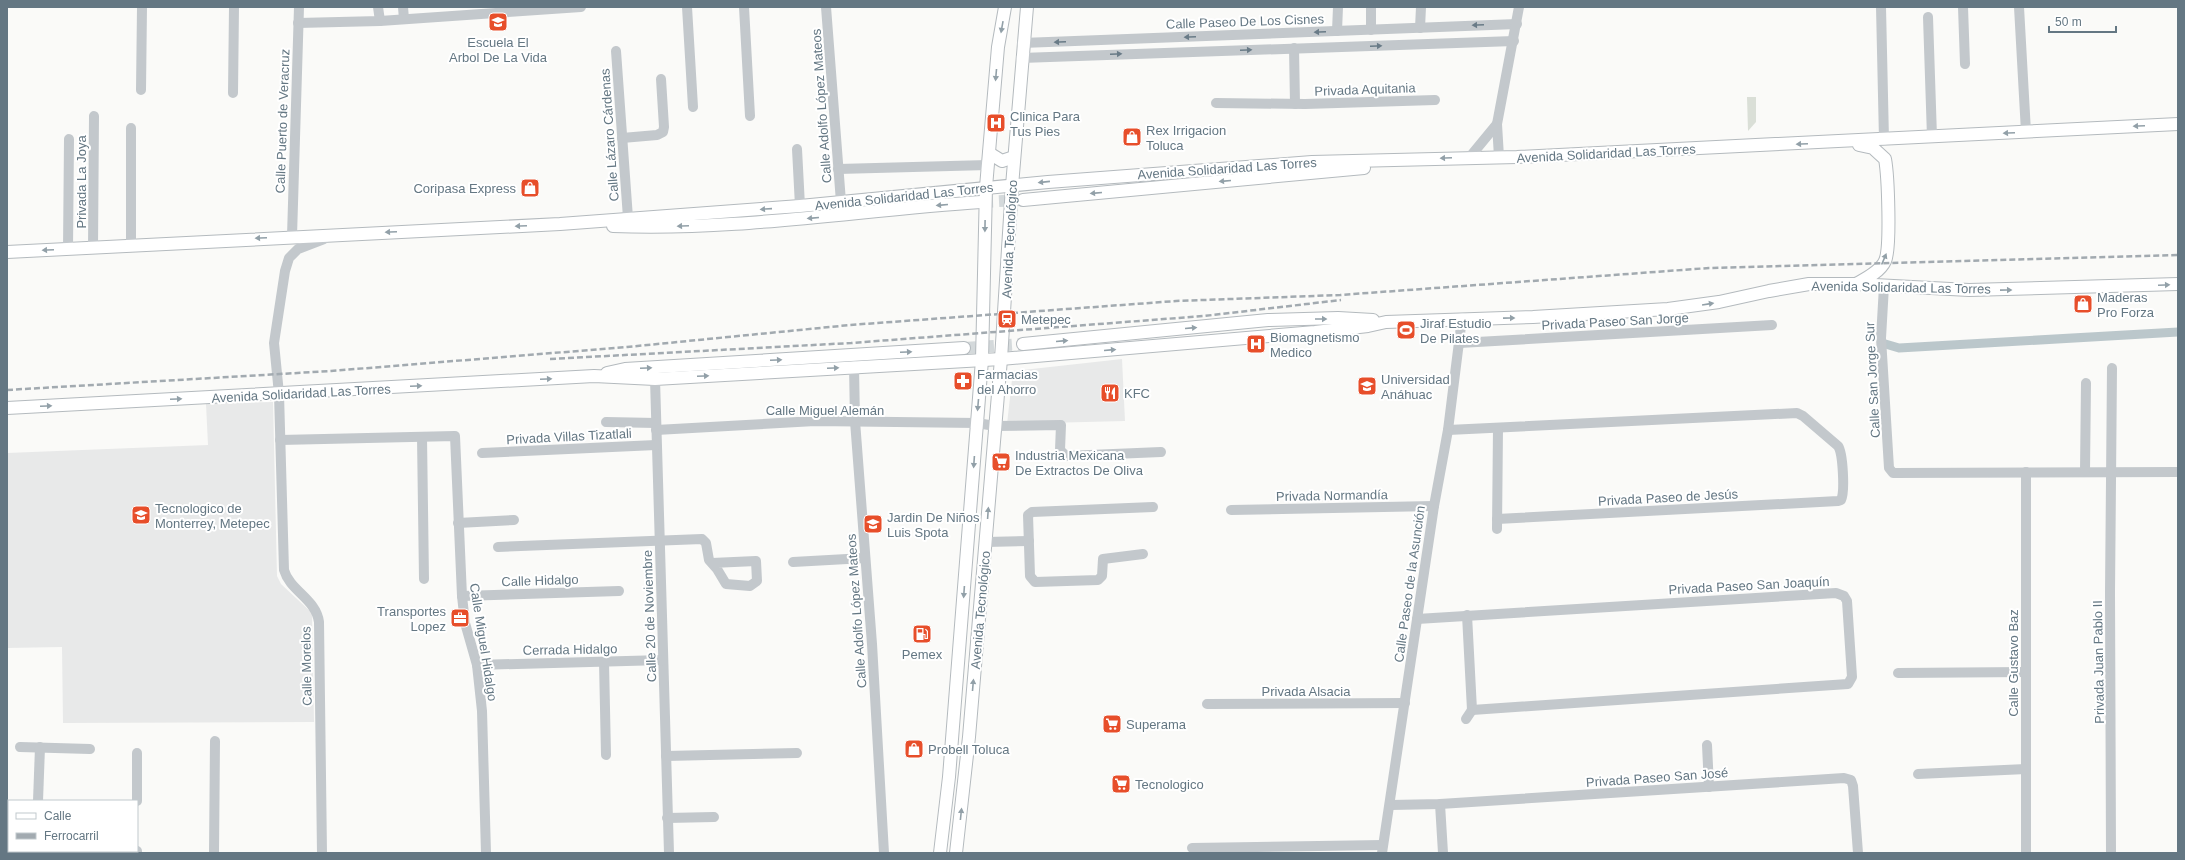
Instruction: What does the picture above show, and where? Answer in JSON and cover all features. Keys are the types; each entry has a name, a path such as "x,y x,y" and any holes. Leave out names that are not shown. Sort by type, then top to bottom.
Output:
{"main road":[{"name":"Avenida Tecnológico","path":"940,853 950,769 982,360 988,159 998,47 1005,7"},
{"name":"Avenida Tecnológico","path":"956,853 986,542 1001,359 1022,43 1027,7"},
{"name":"Avenida Solidaridad Las Torres","path":"7,252 292,236 560,224 800,206 986,187 1312,162 1499,157 1884,140 2178,124"},
{"path":"1840,142 1873,148 1882,155 1886,166 1887,238 1885,262 1878,270 1856,284"},
{"path":"988,159 1002,161 1014,156"},
{"name":"Avenida Solidaridad Las Torres","path":"1023,200 1368,168 1417,159"},
{"name":"Avenida Solidaridad Las Torres","path":"560,224 672,226 810,218 981,202"},
{"name":"Avenida Solidaridad Las Torres","path":"1023,344 1275,320 1338,318 1386,322 1462,318 1534,317 1668,309 1719,302 1809,284 1856,284 1976,290 2178,284"},
{"name":"Avenida Solidaridad Las Torres","path":"7,408 594,376 655,379 854,366 1001,359 1315,332 1368,326 1386,322"},
{"name":"Avenida Solidaridad Las Torres","path":"594,376 625,369 964,348"}],"street":[{"path":"141,90 142,7"},
{"path":"233,93 234,7"},
{"name":"Calle Puerto de Veracruz","path":"292,236 299,7"},
{"path":"378,7 380,21"},
{"path":"403,7 404,19"},
{"path":"298,23 380,21 456,11 581,7"},
{"path":"686,7 693,107"},
{"path":"744,7 750,116"},
{"name":"Calle Adolfo López Mateos","path":"826,7 841,202"},
{"path":"1337,31 1338,7"},
{"path":"1371,7 1371,30"},
{"path":"1420,28 1421,7"},
{"path":"1499,157 1497,124 1514,41 1519,7"},
{"path":"1881,7 1884,140"},
{"path":"1963,7 1965,64"},
{"path":"2019,7 2026,132"},
{"path":"1928,17 1932,137"},
{"name":"Calle Paseo De Los Cisnes","path":"1022,43 1517,24"},
{"path":"1080,41 1081,56"},
{"path":"1021,58 1514,41"},
{"name":"Privada Aquitania","path":"1294,48 1295,104"},
{"name":"Calle Lázaro Cárdenas","path":"616,51 628,218"},
{"path":"622,138 657,135 663,132 661,79"},
{"name":"Privada Aquitania","path":"1216,103 1295,104 1435,100"},
{"name":"Privada La Joya","path":"93,248 94,116"},
{"path":"1469,158 1497,124"},
{"path":"131,246 132,128"},
{"path":"68,249 69,139"},
{"path":"797,149 800,206"},
{"path":"838,168 988,159"},
{"name":"Calle Morelos","path":"322,853 319,622 314,607 288,580 284,570 279,394 274,343 287,264 298,249 308,244 340,234"},
{"name":"Calle San Jorge Sur","path":"1884,286 1881,338 1891,472 1895,474 2026,472"},
{"name":"Calle Paseo de la Asunción","path":"1383,849 1391,805 1434,506 1448,430 1462,318"},
{"name":"Privada Paseo San Jorge","path":"1459,343 1772,325"},
{"name":"Calle Adolfo López Mateos","path":"854,366 855,421 866,558 884,853"},
{"name":"Privada Juan Pablo II","path":"2111,853 2110,593 2112,368"},
{"name":"Calle 20 de Noviembre","path":"655,379 669,853"},
{"path":"2085,471 2086,383"},
{"name":"Privada Paseo de Jesús","path":"1800,414 1840,448 1843,492 1841,500 1834,502 1497,524 1498,428 1800,414"},
{"name":"Calle Miguel Alemán","path":"606,422 656,427 855,421 977,423 995,426 1061,425 1060,450 1066,456 1161,452"},
{"path":"1448,430 1498,428"},
{"name":"Calle Miguel Hidalgo","path":"422,437 455,436 462,596 465,623 477,665 482,711 486,853"},
{"path":"280,440 422,437 424,579"},
{"name":"Privada Villas Tizatlali","path":"482,453 656,445"},
{"path":"2026,472 2178,472"},
{"name":"Calle Gustavo Baz","path":"2026,472 2026,853"},
{"path":"1143,554 1103,559 1102,576 1098,580 1035,582 1030,576 1028,517 1030,512 1153,506"},
{"name":"Privada Normandía","path":"1230,510 1434,506"},
{"path":"458,522 514,520"},
{"path":"498,547 659,539 702,539 705,541 707,555 712,563 717,569 726,584 750,586 756,581 756,561 712,563"},
{"path":"986,542 1029,541"},
{"path":"793,562 866,558"},
{"name":"Calle Hidalgo","path":"462,596 619,591"},
{"name":"Privada Paseo San Joaquín","path":"1417,619 1841,594 1847,601 1852,677 1850,683 1845,685 1472,710"},
{"path":"1466,719 1472,710 1467,616"},
{"name":"Cerrada Hidalgo","path":"477,665 663,660"},
{"path":"604,662 606,755"},
{"path":"1898,673 2026,672"},
{"name":"Privada Alsacia","path":"1207,704 1405,703"},
{"path":"214,853 215,741"},
{"path":"1707,745 1709,787"},
{"path":"20,747 90,749"},
{"path":"38,800 40,747"},
{"path":"137,753 137,800"},
{"path":"666,756 797,753"},
{"path":"1918,774 2026,769"},
{"name":"Privada Paseo San José","path":"1391,805 1440,804 1848,778 1851,780 1853,786 1858,853"},
{"path":"1440,804 1443,853"},
{"path":"667,818 714,817"},
{"path":"1192,848 1383,849"}],"shaded area":[{"path":"1747,97 1756,97 1756,122 1748,131"},
{"path":"1122,359 1125,421 1007,424 1013,371"},
{"name":"Tecnologico de Monterrey, Metepec","path":"273,402 277,576 281,584 312,613 314,722 63,723 62,647 7,648 7,453 208,445 206,404"}],"waterway":[{"path":"1882,343 1899,348 2178,332"}],"tunnel":[{"path":"981,202 1022,200"},
{"path":"964,348 1023,344"}],"railway":[{"path":"7,390 331,371 627,347 850,325 1176,301 1340,295 1709,268 2178,255"},
{"path":"550,359 851,343 1204,316 1341,300"}],"place":[{"name":"Escuela El Arbol De La Vida","path":"498,22"},
{"name":"Clinica Para Tus Pies","path":"996,123"},
{"name":"Rex Irrigacion Toluca","path":"1132,137"},
{"name":"Coripasa Express","path":"530,188"},
{"name":"Maderas Pro Forza","path":"2083,304"},
{"name":"Metepec","path":"1007,319"},
{"name":"Jiraf Estudio De Pilates","path":"1406,330"},
{"name":"Biomagnetismo Medico","path":"1256,344"},
{"name":"Farmacias del Ahorro","path":"963,381"},
{"name":"Universidad Anáhuac","path":"1367,386"},
{"name":"KFC","path":"1110,393"},
{"name":"Industria Mexicana De Extractos De Oliva","path":"1001,462"},
{"name":"Tecnologico de Monterrey, Metepec","path":"141,515"},
{"name":"Jardin De Niños Luis Spota","path":"873,524"},
{"name":"Transportes Lopez","path":"460,618"},
{"name":"Pemex","path":"922,634"},
{"name":"Superama","path":"1112,724"},
{"name":"Probell Toluca","path":"914,749"},
{"name":"Tecnologico","path":"1121,784"}]}
